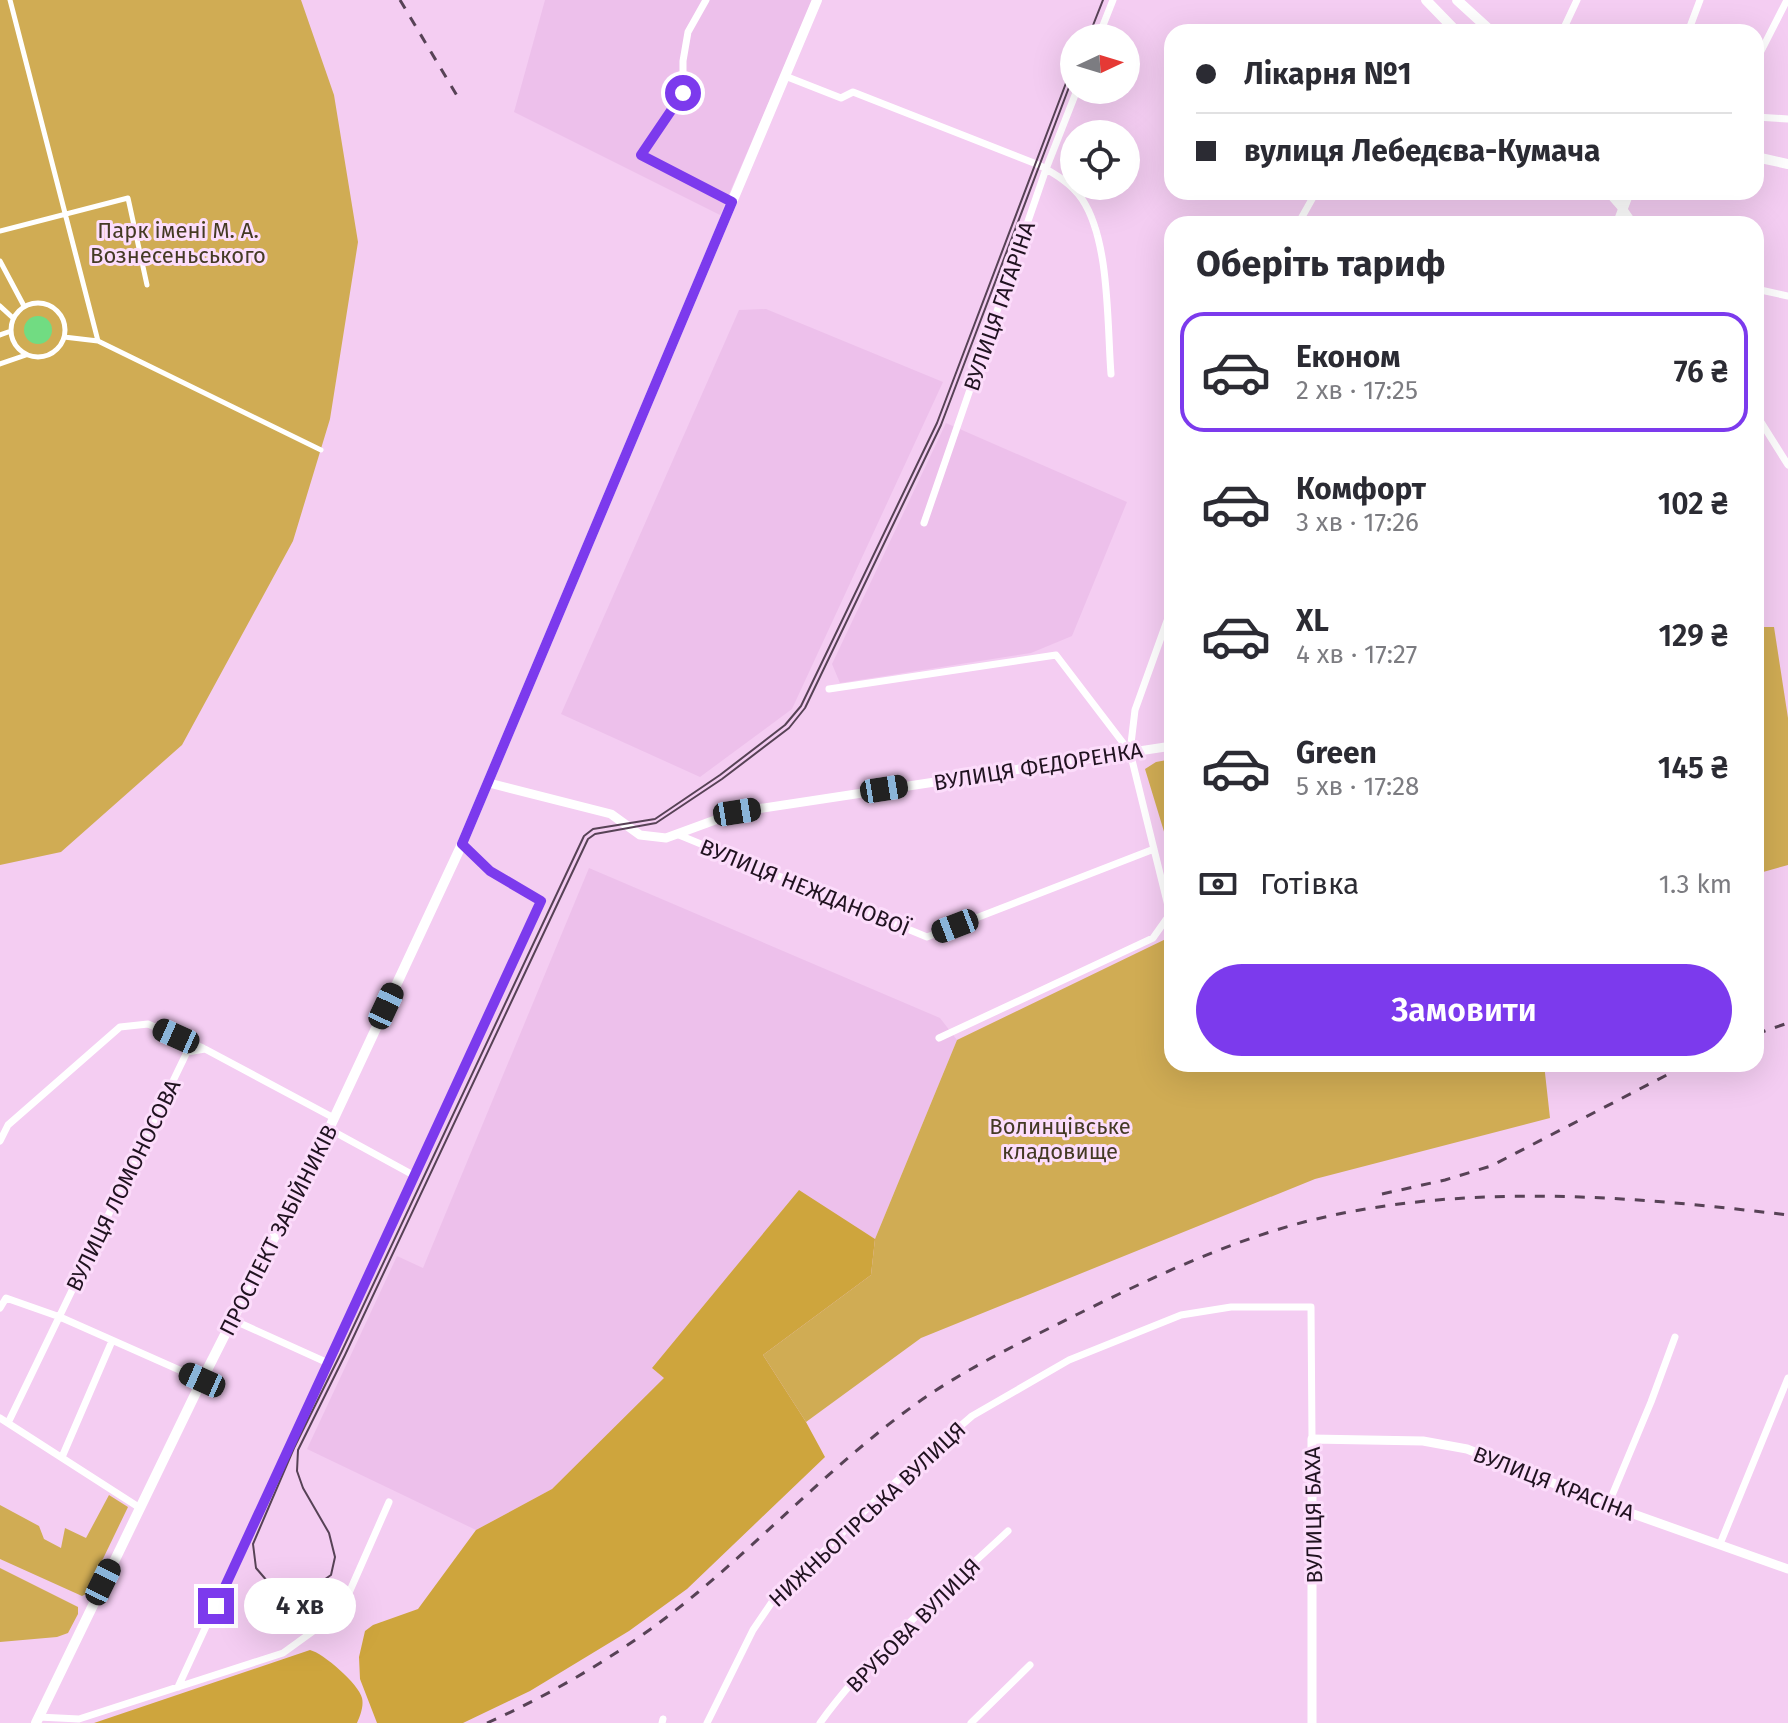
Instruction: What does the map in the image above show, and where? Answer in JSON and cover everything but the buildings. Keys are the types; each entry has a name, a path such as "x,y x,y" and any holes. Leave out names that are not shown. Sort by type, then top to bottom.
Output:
{"main road":[{"name":"ПРОСПЕКТ ЗАБІЙНИКІВ","path":"37,1720 331,1123 462,844 817,0"},
{"path":"1426,0 1448,24"},
{"path":"1457,0 1483,24"},
{"path":"1764,159 1788,164"},
{"path":"1616,200 1623,208 1626,200"}],"street":[{"path":"10,0 98,341"},
{"path":"706,0 688,32 683,61 683,93 641,155 732,202"},
{"path":"1104,24 1113,0"},
{"path":"1566,24 1577,0"},
{"path":"1691,24 1700,0"},
{"path":"1764,45 1787,0"},
{"path":"785,76 841,98 853,92 1061,177 1081,197 1096,225 1103,265 1111,374"},
{"name":"ВУЛИЦЯ ГАГАРІНА","path":"924,523 1046,169 1072,104"},
{"path":"1764,118 1788,119"},
{"path":"0,231 128,198 147,285"},
{"path":"1620,216 1623,208"},
{"path":"1623,208 1628,216"},
{"path":"0,261 24,306"},
{"path":"1764,291 1788,296"},
{"path":"0,364 27,355 45,356 54,352 64,337 65,327 57,310 42,303 24,306 13,318 11,331 14,344 27,355"},
{"path":"0,306 13,318"},
{"path":"0,335 11,331"},
{"path":"64,337 98,341 321,450"},
{"path":"1764,427 1788,465"},
{"path":"1164,629 1135,710 1130,752 1164,890"},
{"path":"829,689 1056,655 1130,752"},
{"name":"ВУЛИЦЯ ФЕДОРЕНКА","path":"489,783 611,814 640,835 666,838 737,812 1164,747"},
{"name":"ВУЛИЦЯ НЕЖДАНОВОЇ","path":"679,835 927,937 1154,849"},
{"path":"178,1687 541,901 490,871 462,844"},
{"path":"939,1038 1153,938 1164,922"},
{"path":"0,1141 8,1125 120,1027 148,1024 205,1049 415,1176"},
{"name":"ВУЛИЦЯ ЛОМОНОСОВА","path":"8,1423 187,1052 205,1049"},
{"path":"0,1308 6,1298 60,1317 202,1380"},
{"name":"НИЖНЬОГІРСЬКА ВУЛИЦЯ","path":"707,1723 753,1630 772,1602 882,1494 972,1416 1069,1360 1181,1315 1231,1307 1311,1307"},
{"name":"ВУЛИЦЯ БАХА","path":"1311,1307 1312,1723"},
{"path":"233,1320 328,1363"},
{"path":"1608,1505 1675,1337"},
{"path":"62,1457 112,1341"},
{"path":"1720,1544 1788,1378"},
{"path":"0,1418 140,1508"},
{"name":"ВУЛИЦЯ КРАСІНА","path":"1312,1439 1447,1444 1467,1449 1608,1505 1788,1569"},
{"path":"37,1720 79,1719 283,1653 341,1611 389,1502"},
{"name":"ВРУБОВА ВУЛИЦЯ","path":"820,1723 887,1647 1008,1531"},
{"path":"971,1723 1030,1665"}],"shaded area":[{"path":"545,0 813,0 720,215 514,112"},
{"path":"766,309 943,382 792,709 700,777 561,714 739,310"},
{"path":"38,316 48,320 52,330 48,340 38,344 28,340 24,330 28,320"},
{"path":"946,423 1127,502 1072,636 1031,653 840,683 832,664"},
{"path":"589,868 940,1018 957,1040 875,1239 799,1191 652,1368 665,1378 552,1489 476,1530 307,1449 397,1256 423,1268"},
{"path":"799,1190 875,1239 871,1275 763,1355 825,1457 687,1589 629,1631 530,1691 463,1723 377,1723 360,1679 359,1657 365,1631 373,1625 418,1609 476,1530 552,1489 664,1378 652,1368"},
{"path":"310,1650 340,1670 359,1692 362,1704 357,1723 94,1723"}],"green space":[{"name":"Парк імені М. А. Вознесеньського","path":"0,0 301,0 334,95 358,242 330,419 293,541 182,745 61,852 0,865"},
{"path":"1764,627 1774,627 1788,718 1788,865 1764,872"},
{"path":"1164,760 1164,832 1145,769"},
{"name":"Волинцівське кладовище","path":"1164,940 1164,1072 1545,1072 1550,1118 1315,1179 921,1338 806,1422 763,1355 871,1275 875,1239 957,1040"},
{"path":"109,1495 128,1507 86,1594 82,1596 0,1559 0,1505 39,1526 44,1539 61,1548 65,1528 86,1538"},
{"path":"0,1568 78,1607 78,1614 68,1633 57,1637 0,1642"}],"tram line":[{"path":"1094,24 1103,0"},
{"path":"1060,99 937,423 801,706 785,725 720,775 655,819 593,829 584,836 294,1448 253,1544 256,1568 274,1589 294,1594 315,1586 331,1575 335,1557 329,1533 303,1488 297,1471 298,1450 588,839 595,834 656,823 722,779 789,728 805,708 941,425 1063,104"}],"railway":[{"path":"400,0 459,99"},
{"path":"1764,1031 1788,1023"},
{"path":"1382,1194 1491,1166 1673,1072"},
{"path":"487,1723 570,1681 648,1631 724,1570 857,1450 932,1393 1036,1335 1219,1250 1308,1221 1367,1209 1487,1197 1608,1198 1788,1215"}],"route":[{"path":"216,1606 541,901 490,871 462,844 732,202 641,155 683,93"}]}
